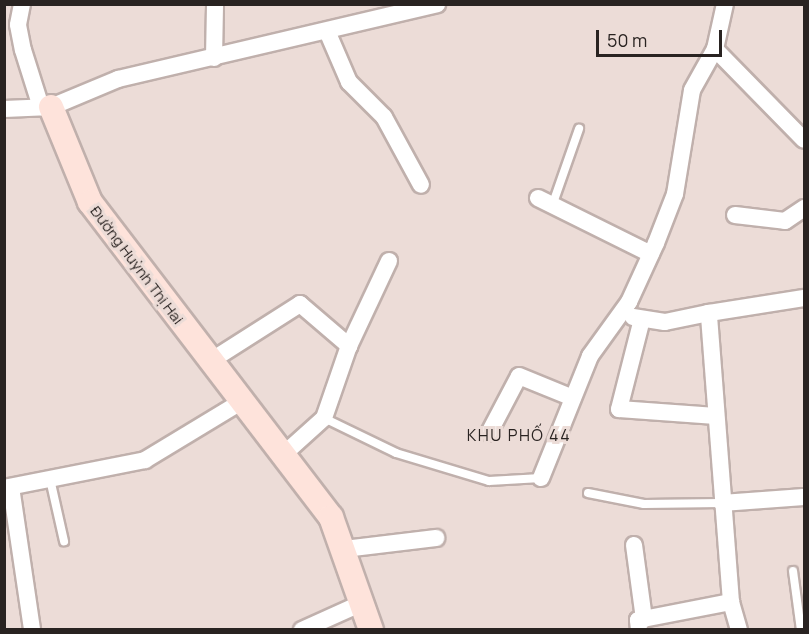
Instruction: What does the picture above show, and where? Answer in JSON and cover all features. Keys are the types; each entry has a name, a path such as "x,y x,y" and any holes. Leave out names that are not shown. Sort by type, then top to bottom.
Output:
{"street":[{"path":"22,4 18,25 23,50 46,107"},
{"path":"214,58 215,4"},
{"path":"4,109 46,107 118,79 436,4"},
{"path":"541,478 591,356 618,315 651,254 675,194 692,90 715,49 725,4"},
{"path":"327,31 349,82 384,117 421,185"},
{"path":"715,49 804,140"},
{"name":"Đường Huỳnh Thị Hai","path":"46,107 90,202 239,403 284,454 331,517 371,630"},
{"path":"545,202 651,254"},
{"path":"735,215 785,221 804,208"},
{"path":"284,454 324,418 349,346 389,261"},
{"path":"618,315 665,322 804,298"},
{"path":"209,362 300,304 349,346"},
{"path":"709,314 731,602 739,630"},
{"path":"642,319 619,409 716,416"},
{"path":"489,433 519,376 573,398"},
{"path":"32,630 8,488 153,458 239,403"},
{"path":"722,503 804,497"},
{"path":"344,549 436,538"},
{"path":"634,545 642,624 731,602"},
{"path":"302,630 362,603"}],"lane":[{"path":"545,202 579,129"},
{"path":"324,418 396,453 489,481 541,478"},
{"path":"50,479 64,541"},
{"path":"588,493 644,504 722,503"},
{"path":"793,571 801,630"}],"district":[{"name":"KHU PHỐ 44","path":"519,435"}]}
